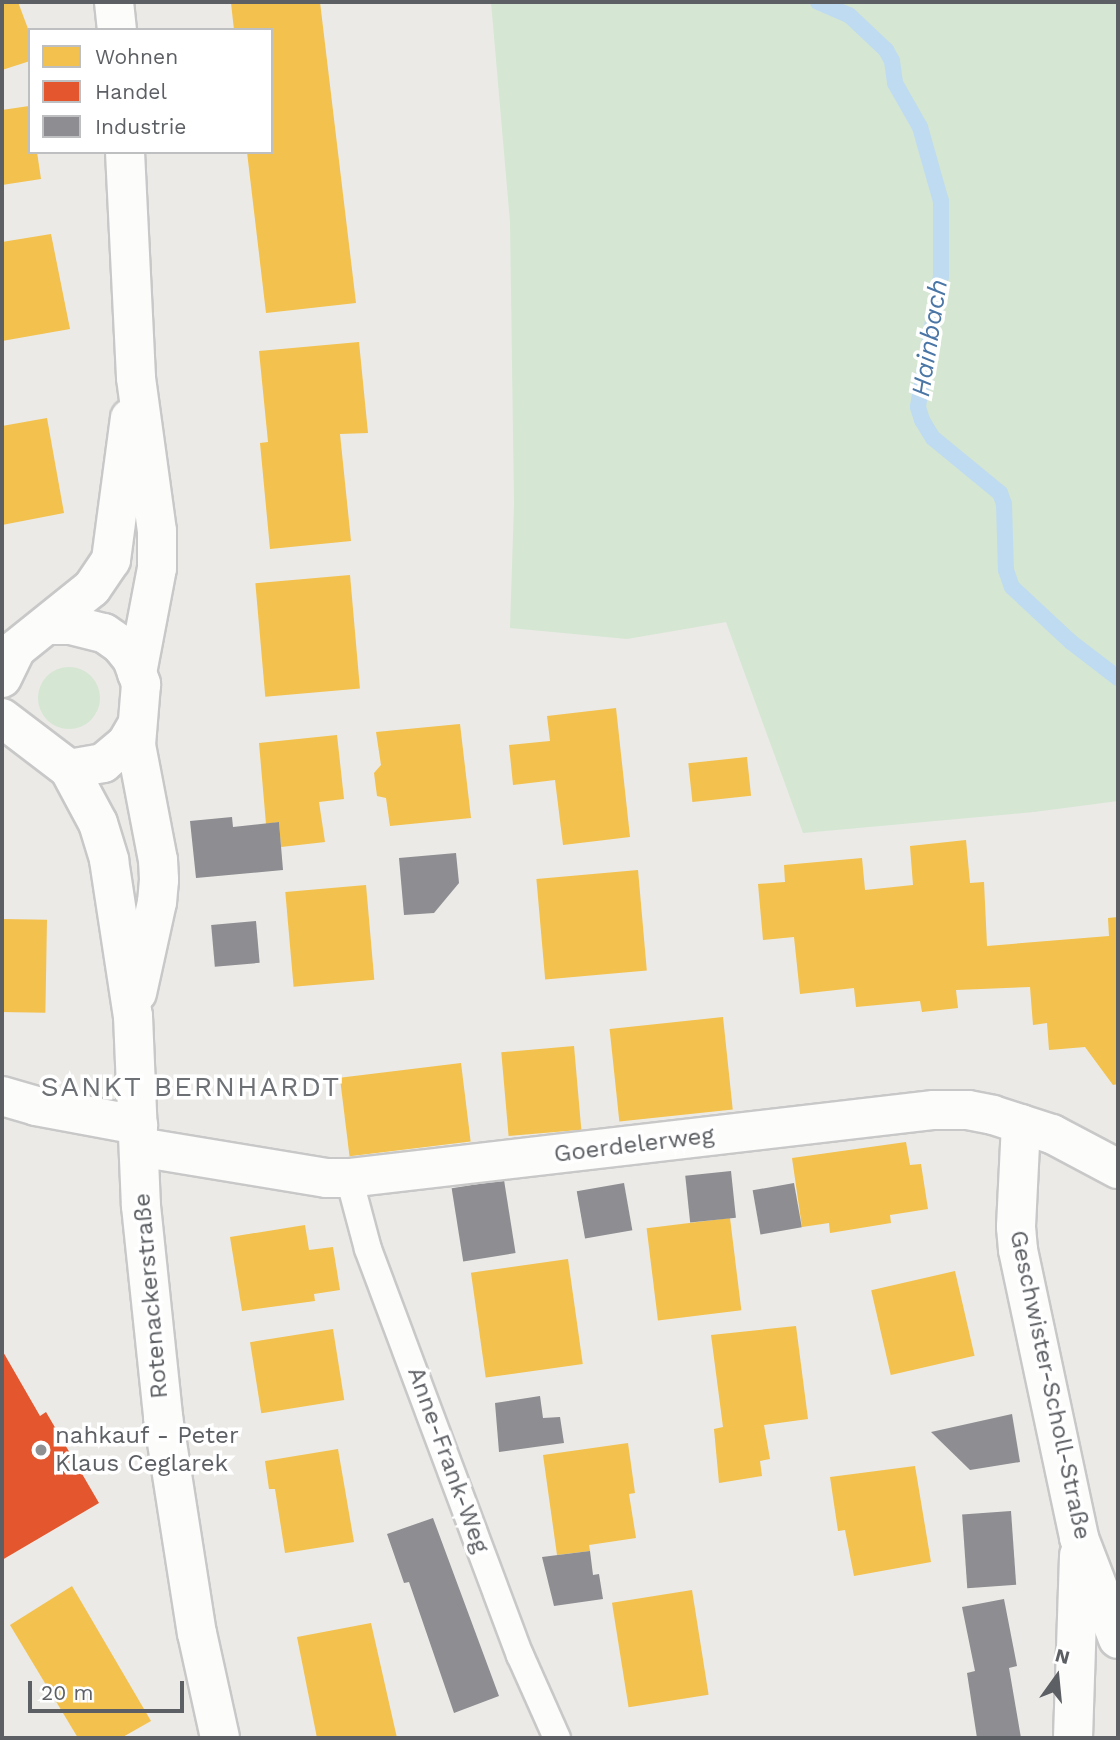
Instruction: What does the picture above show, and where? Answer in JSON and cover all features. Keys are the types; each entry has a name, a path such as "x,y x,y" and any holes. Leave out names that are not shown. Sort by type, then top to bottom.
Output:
{"main road":[{"path":"114,2 117,28"},
{"name":"Rotenackerstraße","path":"125,154 136,378 157,531 157,568 137,673"},
{"name":"Rotenackerstraße","path":"7,655 33,633 49,625 92,588 111,560 136,378"},
{"name":"Rotenackerstraße","path":"49,625 71,625 104,633 120,644 132,659 137,673 141,698 136,745 158,860 159,880 133,1016"},
{"name":"Rotenackerstraße","path":"2,718 69,769 98,823 109,860 133,1016 141,1206 164,1430 197,1633 220,1738"},
{"path":"69,769 103,763 126,744 136,727"},
{"name":"Goerdelerweg","path":"2,1096 139,1136 326,1178 349,1178 934,1110 968,1111 1021,1124 1052,1134 1118,1169"},
{"name":"Geschwister-Scholl-Straße","path":"1021,1124 1016,1212 1018,1250 1079,1538 1118,1639"},
{"path":"1073,1738 1079,1538"}],"lane":[{"name":"Anne-Frank-Weg","path":"349,1178 368,1249 520,1655 557,1738"}],"green space":[{"path":"491,2 1118,2 1118,801 1034,812 803,833 726,622 627,639 510,628 514,504 510,222"},
{"path":"69,667 81,669 91,676 98,686 98,710 91,720 81,727 69,729 57,727 47,720 40,710 38,698 40,686 47,676 57,669"}],"building: Wohnen":[{"path":"2,2 18,2 28,29 28,62 2,70"},
{"path":"320,2 356,303 266,313 247,154 273,154 273,28 234,28 231,3"},
{"path":"28,106 28,154 37,154 41,179 2,185 2,110"},
{"path":"51,234 70,329 2,341 2,242"},
{"path":"359,342 368,433 340,434 351,541 270,549 260,443 268,442 259,351"},
{"path":"47,418 64,513 2,525 2,426"},
{"path":"350,575 360,689 265,697 255,583"},
{"path":"616,708 630,837 563,845 555,780 513,785 509,745 550,741 547,716"},
{"path":"460,724 471,818 390,826 386,798 377,796 374,773 381,765 376,732"},
{"path":"337,735 344,799 319,802 325,842 281,847 279,822 266,824 259,743"},
{"path":"747,757 751,796 692,802 688,763"},
{"path":"966,840 970,883 984,882 987,946 1109,936 1108,918 1118,917 1118,1084 1113,1085 1085,1047 1049,1050 1047,1023 1033,1025 1030,987 956,990 958,1008 922,1012 920,1001 856,1007 854,988 800,994 794,937 763,940 758,884 785,882 784,865 862,858 865,890 913,885 910,846"},
{"path":"638,870 647,971 545,980 536,879"},
{"path":"366,885 374,980 294,987 285,892"},
{"path":"2,919 47,920 45,1013 2,1012"},
{"path":"723,1017 733,1109 619,1121 610,1029"},
{"path":"574,1046 581,1130 509,1136 501,1052"},
{"path":"461,1063 471,1141 350,1156 340,1078"},
{"path":"906,1142 910,1165 921,1164 928,1209 890,1215 891,1223 830,1233 829,1223 802,1227 792,1158"},
{"path":"730,1218 741,1310 658,1321 647,1228"},
{"path":"305,1225 309,1250 333,1247 340,1290 314,1294 315,1301 242,1311 230,1237"},
{"path":"568,1259 583,1364 486,1378 471,1273"},
{"path":"955,1271 975,1356 891,1375 871,1290"},
{"path":"796,1326 808,1419 764,1425 770,1459 760,1461 762,1476 719,1483 714,1429 723,1427 711,1335"},
{"path":"333,1329 344,1400 261,1413 250,1342"},
{"path":"628,1443 635,1493 629,1494 636,1538 589,1545 590,1551 557,1555 543,1455"},
{"path":"338,1449 354,1542 285,1553 275,1489 269,1489 265,1461"},
{"path":"915,1466 931,1562 854,1576 845,1530 838,1531 830,1477"},
{"path":"72,1586 151,1721 121,1738 78,1738 10,1625"},
{"path":"692,1590 709,1695 629,1707 612,1603"},
{"path":"371,1623 397,1738 317,1738 297,1637"}],"building: Handel":[{"path":"2,1350 40,1416 46,1412 99,1503 2,1560"}],"building: Industrie":[{"path":"232,817 233,827 279,822 283,870 196,878 190,821"},
{"path":"456,853 459,883 434,913 404,915 399,858"},
{"path":"256,921 260,963 215,967 211,925"},
{"path":"731,1171 736,1218 690,1223 685,1176"},
{"path":"504,1180 516,1253 463,1261 452,1188"},
{"path":"624,1183 632,1230 585,1239 577,1191"},
{"path":"794,1183 802,1227 760,1235 753,1190"},
{"path":"540,1396 543,1418 560,1417 564,1443 499,1452 495,1403"},
{"path":"1012,1414 1020,1462 970,1470 931,1432"},
{"path":"1011,1511 1016,1585 967,1588 962,1514"},
{"path":"433,1518 499,1696 454,1713 409,1582 404,1583 387,1534"},
{"path":"590,1551 593,1575 599,1574 603,1599 554,1606 542,1557"},
{"path":"1004,1599 1017,1666 1009,1668 1021,1738 977,1738 967,1673 975,1671 962,1607"}],"waterway":[{"name":"Hainbach","path":"818,2 849,15 886,50 892,61 895,83 920,127 941,201 941,276 918,407 922,420 933,438 1000,493 1004,504 1006,570 1012,587 1071,642 1118,678"}],"place":[{"name":"nahkauf - Peter Klaus Ceglarek","path":"41,1450"}],"district":[{"name":"SANKT BERNHARDT","path":"191,1087"}]}
